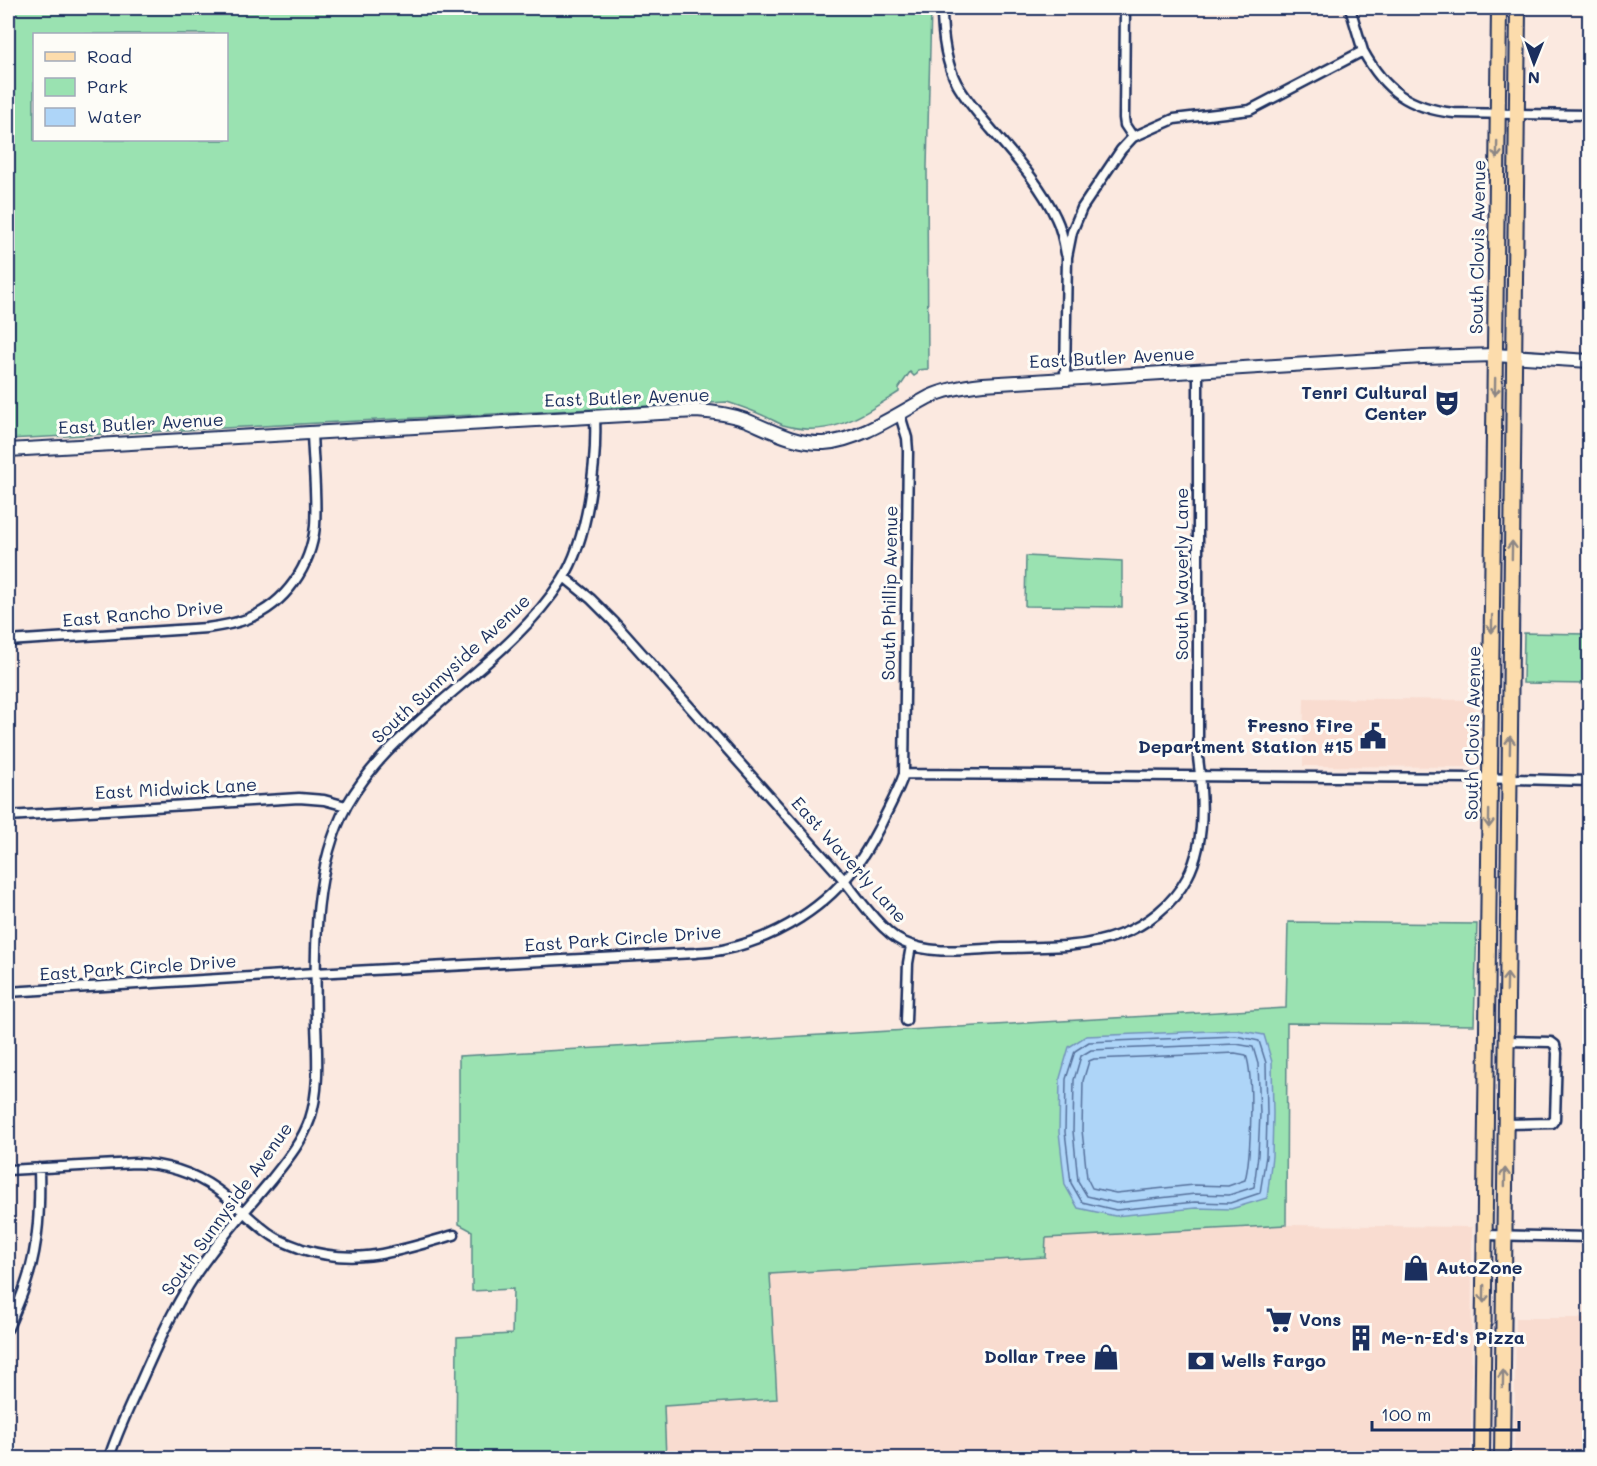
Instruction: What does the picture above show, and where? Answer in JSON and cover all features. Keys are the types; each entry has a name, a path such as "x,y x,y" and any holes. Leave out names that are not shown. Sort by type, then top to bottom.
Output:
{"main road":[{"name":"South Clovis Avenue","path":"1482,1458 1499,8"},
{"name":"South Clovis Avenue","path":"1502,1458 1518,8"}],"street":[{"path":"942,8 944,43 957,84 1039,190 1056,218 1067,257"},
{"path":"1125,8 1124,118 1133,137"},
{"path":"1350,8 1363,51 1373,70 1402,98 1419,106 1454,113 1590,115"},
{"path":"1065,378 1067,257 1072,232 1082,208 1121,150 1133,137 1174,119 1250,110 1363,51"},
{"name":"East Butler Avenue","path":"8,450 696,411 713,412 745,420 791,439 824,443 839,441 943,392 983,384 1423,357 1495,355 1590,361"},
{"name":"South Waverly Lane","path":"1198,371 1198,757 1200,777"},
{"name":"South Phillip Avenue","path":"900,414 908,451 904,774"},
{"name":"South Sunnyside Avenue","path":"109,1458 169,1319 211,1253 287,1160 310,1120 317,1072 316,925 325,872 336,828 346,806 366,776 399,738 526,626 564,577 577,547 588,505 596,439 595,416"},
{"name":"East Rancho Drive","path":"8,641 207,628 230,625 266,609 282,597 297,579 310,552 316,512 312,433"},
{"name":"East Waverly Lane","path":"564,577 613,621 889,932 911,946 939,950 1071,945 1119,935 1140,925 1169,903 1188,877 1201,824 1200,777"},
{"path":"904,774 1590,780"},
{"name":"East Park Circle Drive","path":"8,993 724,950 778,932 819,904 844,880 867,849 893,801 904,774"},
{"name":"East Midwick Lane","path":"8,816 299,798 324,800 346,806"},
{"path":"906,1021 908,963 911,946"},
{"path":"1505,1124 1552,1123 1555,1119 1557,1053 1555,1045 1551,1042 1506,1041"},
{"path":"8,1170 135,1163 161,1166 202,1180 273,1236 291,1245 343,1257 388,1254 454,1235"},
{"path":"8,1328 28,1279 34,1254 39,1200 39,1168"},
{"path":"1484,1235 1590,1237"}],"shaded area":[{"path":"1304,698 1474,700 1472,766 1303,766"},
{"path":"1286,1225 1472,1227 1471,1458 666,1458 664,1406 776,1399 770,1274 1045,1257 1045,1238"},
{"path":"1516,1318 1589,1318 1589,1458 1514,1458"}],"green space":[{"path":"8,8 931,8 927,167 928,369 918,370 914,376 910,372 899,388 899,392 858,417 830,427 800,429 783,425 754,411 727,402 8,439"},
{"path":"1026,556 1122,561 1122,607 1025,606"},
{"path":"1524,633 1589,634 1589,684 1523,683"},
{"path":"1288,922 1477,924 1474,1025 1287,1023 1286,1225 1046,1238 1045,1257 770,1274 777,1399 664,1406 666,1458 456,1458 457,1337 512,1334 513,1289 472,1291 472,1231 459,1224 459,1056 1286,1008"}],"water":[{"path":"1237,1030 1264,1035 1272,1062 1272,1156 1267,1198 1231,1209 1196,1208 1115,1216 1078,1208 1065,1185 1059,1132 1060,1078 1069,1047 1086,1036"}],"place":[{"name":"Tenri Cultural Center","path":"1447,403"},
{"name":"Fresno Fire Department Station #15","path":"1373,736"},
{"name":"AutoZone","path":"1416,1268"},
{"name":"Vons","path":"1279,1320"},
{"name":"Me-n-Ed's Pizza","path":"1361,1338"},
{"name":"Dollar Tree","path":"1106,1357"},
{"name":"Wells Fargo","path":"1201,1361"}]}
